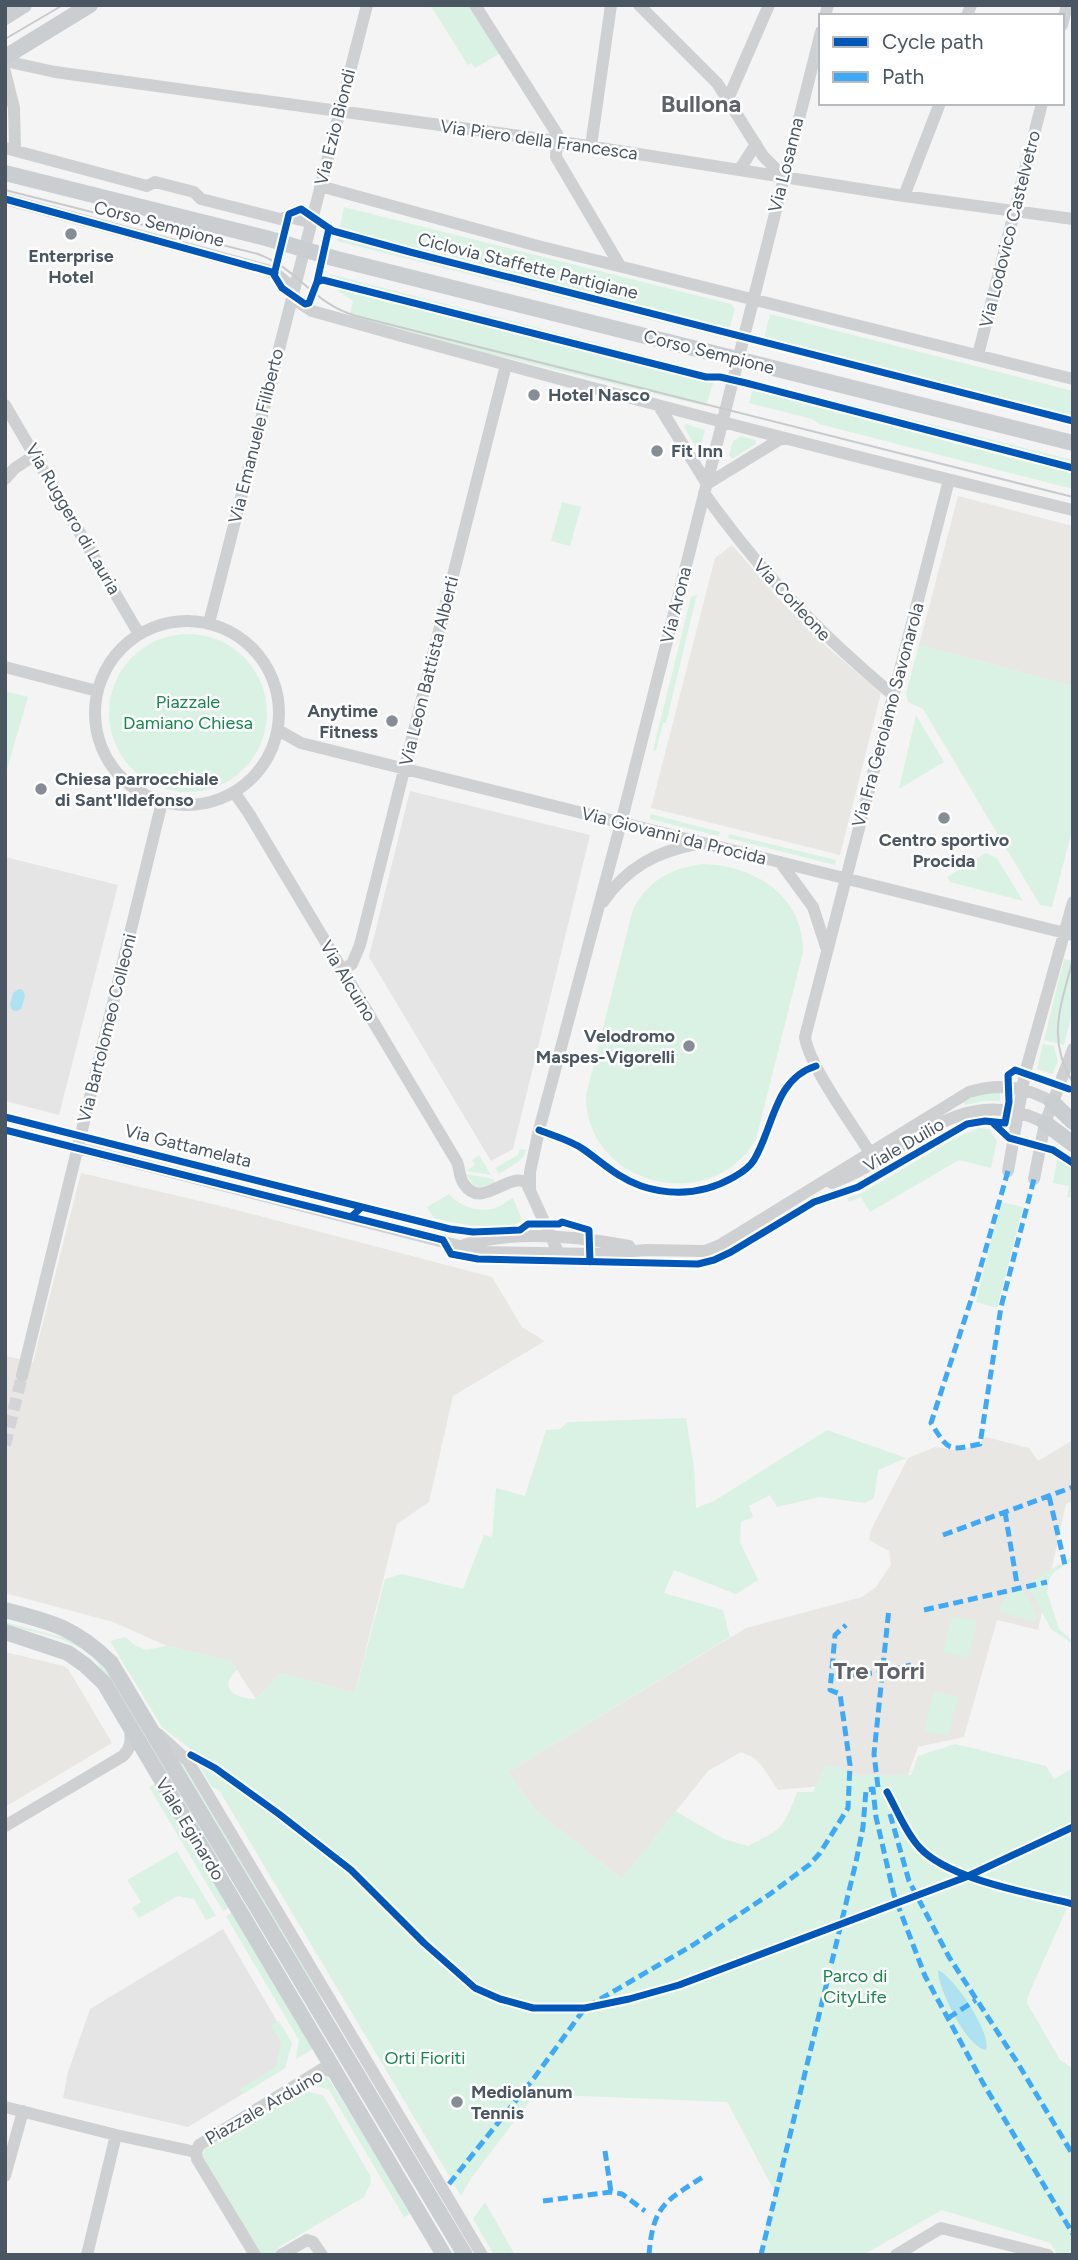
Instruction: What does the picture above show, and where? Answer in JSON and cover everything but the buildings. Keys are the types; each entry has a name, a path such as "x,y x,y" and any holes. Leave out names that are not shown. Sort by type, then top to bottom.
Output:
{"main road":[{"path":"5,17 24,5"},
{"path":"5,59 90,5"},
{"name":"Corso Sempione","path":"13,175 1073,443"},
{"path":"1052,1102 1073,1122"},
{"path":"1045,1123 1073,1144"},
{"name":"Viale Eginardo","path":"5,1607 64,1628 89,1642 111,1663 323,2003 403,2152"},
{"name":"Viale Eginardo","path":"5,1632 54,1647 78,1658 104,1684 335,2072"},
{"path":"202,1848 232,1883 303,2002 309,2007 323,2003"},
{"path":"335,2072 350,2080 385,2137 403,2152 465,2255"},
{"name":"Piazzale Arduino","path":"335,2072 444,2255"}],"street":[{"name":"Via Ezio Biondi","path":"303,249 366,5"},
{"path":"475,5 557,134 555,152 559,164 619,264"},
{"path":"591,146 611,5"},
{"path":"639,5 711,76 763,156 783,176"},
{"path":"728,99 769,5"},
{"name":"Via Losanna","path":"752,299 819,40"},
{"name":"Via Piero della Francesca","path":"5,59 55,72 591,146 904,196 1073,219"},
{"path":"5,72 14,108 10,149"},
{"path":"904,196 936,105"},
{"name":"Via Lodovico Castelvetro","path":"978,355 1041,105"},
{"path":"740,169 756,144"},
{"name":"Corso Sempione","path":"10,149 147,186 155,181 194,192 201,199 280,219 288,217 310,222"},
{"path":"320,186 534,244 1073,379"},
{"name":"Corso Sempione","path":"8,200 267,270 279,276 312,311 659,406 1073,510"},
{"name":"Via Emanuele Filiberto","path":"209,623 303,249"},
{"name":"Via Arona","path":"530,1190 530,1172 539,1130 621,822 752,299"},
{"name":"Via Leon Battista Alberti","path":"342,970 352,964 358,951 506,365"},
{"name":"Via Ruggero di Lauria","path":"5,405 139,634"},
{"path":"659,406 705,489 782,438"},
{"path":"5,480 15,468 35,455"},
{"name":"Via Fra Gerolamo Savonarola","path":"870,1153 807,1048 805,1037 949,480"},
{"name":"Via Corleone","path":"705,489 729,528 772,581 833,643 893,695"},
{"path":"187,620 209,623 245,640 265,663 274,680 279,700 278,730 264,764 249,781 234,792 217,800 197,804 163,802 132,787 110,764 97,734 97,691 111,660 125,644 139,634 167,622 187,620"},
{"path":"5,667 97,691"},
{"name":"Via Giovanni da Procida","path":"278,730 301,743 1069,934"},
{"name":"Via Alcuino","path":"234,792 460,1171 465,1186 479,1193 487,1193 517,1180 526,1182 530,1190"},
{"name":"Via Bartolomeo Colleoni","path":"22,1376 163,802"},
{"name":"Via Arona","path":"597,911 614,886 631,870 672,849 705,843"},
{"path":"780,862 813,907 827,950"},
{"path":"1008,1171 1022,1088 1069,934 1073,902"},
{"path":"1034,1179 1045,1123 1072,1056"},
{"name":"Viale Duilio","path":"463,1245 483,1252 595,1254 712,1248 969,1092 996,1086 1022,1088"},
{"path":"1022,1088 1052,1102"},
{"name":"Viale Duilio","path":"805,1194 854,1174 956,1116 983,1108 1019,1112 1045,1123"},
{"name":"Via Gattamelata","path":"78,1149 463,1245"},
{"path":"530,1190 558,1252"},
{"name":"Viale Duilio","path":"463,1245 479,1241 551,1238 595,1240 647,1250"},
{"path":"5,1826 123,1756 131,1742 130,1727"},
{"name":"Viale Eginardo","path":"323,2003 352,2036 482,2255"},
{"name":"Piazzale Arduino","path":"254,2255 197,2159 198,2145 322,2069 335,2072"},
{"path":"5,2107 196,2152"},
{"path":"5,2176 23,2111"},
{"path":"87,2255 116,2135"},
{"path":"896,2255 941,2228 1048,2255"},
{"path":"281,2255 307,2240 313,2242 322,2255"}],"shaded area":[{"path":"958,496 1073,526 1073,686 919,645"},
{"path":"732,545 778,598 826,646 881,693 840,855 651,808 715,558"},
{"path":"410,791 590,835 513,1149 491,1161 369,957"},
{"path":"5,857 118,885 59,1115 5,1101"},
{"path":"81,1173 225,1207 492,1277 522,1327 545,1341 453,1396 429,1502 397,1524 355,1693 281,1673 256,1699 231,1661 167,1646 113,1622 5,1593 5,1356 33,1362"},
{"path":"986,1437 1029,1448 1038,1461 1073,1440 1073,1501 1066,1504 1038,1630 997,1620 964,1737 918,1747 907,1778 778,1790 762,1766 754,1758 741,1752 708,1771 622,1879 535,1810 508,1772 746,1628 862,1597 876,1587 891,1565 889,1551 869,1540 871,1530 908,1458 935,1447 955,1450 976,1446"},
{"path":"5,1652 64,1666 69,1670 112,1743 5,1807"},
{"path":"223,1929 291,2045 285,2068 188,2127 63,2098 68,2072 90,2009"}],"green space":[{"path":"430,5 471,5 501,53 475,68 471,63 468,65"},
{"path":"344,207 731,304 735,309 726,339 337,241"},
{"path":"330,274 716,374 706,406 349,320 353,301 328,284"},
{"path":"770,314 1073,391 1073,426 762,346"},
{"path":"755,380 1073,460 1073,489 819,424 812,419 749,403"},
{"path":"686,424 705,430 700,450 684,427"},
{"path":"741,436 756,440 756,444 732,459 729,455 733,441"},
{"path":"562,502 581,507 570,546 551,541"},
{"path":"697,594 666,723 663,723 656,751 653,750 691,597"},
{"name":"Piazzale Damiano Chiesa","path":"188,634 218,640 244,657 261,683 267,713 261,743 244,769 218,786 188,792 158,786 132,769 115,743 109,713 115,683 132,657 158,640"},
{"path":"919,645 1073,686 1073,827 1052,907 1040,905 923,709 908,702 906,693"},
{"path":"5,691 28,697 5,776"},
{"path":"916,715 944,762 899,789"},
{"path":"651,814 720,832 719,836 650,819"},
{"path":"729,834 836,860 835,865 728,838"},
{"path":"986,853 997,858 1023,901 950,882 947,877"},
{"name":"Velodromo Maspes-Vigorelli","path":"703,864 740,870 772,887 795,915 801,932 803,952 756,1139 736,1163 711,1178 683,1183 654,1180 628,1169 606,1151 591,1126 586,1095 633,909 646,891 662,878 681,869"},
{"path":"1064,959 1073,961 1073,1010 1064,1045 1044,1040"},
{"path":"1043,1044 1054,1046 1058,1062 1052,1074 1037,1069"},
{"path":"1000,1092 1000,1101 965,1105 964,1102 976,1096"},
{"path":"979,1128 989,1129 997,1141 991,1168 959,1160 870,1212 861,1197 849,1202 847,1198 860,1194 957,1137"},
{"path":"520,1149 526,1150 524,1156 499,1174 495,1168 518,1155"},
{"path":"1058,1154 1073,1166 1073,1198 1067,1197 1069,1186 1053,1183"},
{"path":"479,1155 491,1175 466,1171 475,1165 472,1160"},
{"path":"466,1174 493,1179 496,1183 474,1186"},
{"path":"449,1194 472,1208 485,1210 498,1207 513,1198 522,1220 515,1224 493,1227 434,1218 427,1207"},
{"path":"1001,1202 1023,1207 997,1308 976,1302"},
{"name":"Parco di CityLife","path":"686,1418 694,1467 696,1508 714,1501 827,1430 906,1458 878,1470 874,1498 865,1503 819,1497 777,1507 770,1495 749,1506 753,1517 741,1522 740,1542 758,1580 736,1594 674,1570 664,1593 723,1610 730,1637 508,1772 535,1810 622,1879 675,1811 724,1839 748,1846 780,1826 789,1813 797,1792 813,1792 825,1765 843,1768 847,1775 911,1775 918,1756 955,1744 1046,1766 1054,1779 1073,1768 1073,1894 1027,2003 1060,2060 1073,2068 1073,2255 1058,2255 1050,2243 942,2210 863,2255 758,2255 775,2192 727,2102 535,2094 472,2177 461,2196 219,1790 212,1787 189,1748 162,1727 110,1641 126,1637 134,1645 146,1650 167,1646 231,1661 237,1670 228,1683 229,1688 242,1697 256,1699 281,1673 355,1693 385,1579 402,1574 463,1589 484,1535 492,1537 496,1488 525,1496 546,1430 560,1429 568,1422"},
{"path":"1073,1556 1073,1561 1054,1572 1046,1589 1059,1629 1073,1644 1051,1629 1027,1584"},
{"path":"1019,1589 1029,1599 1036,1620 998,1611 1004,1598"},
{"path":"952,1616 977,1622 968,1658 943,1652"},
{"path":"5,1622 75,1641 104,1666 220,1861 213,1854 96,1661 66,1641 5,1625"},
{"path":"934,1691 958,1697 948,1736 924,1730"},
{"path":"174,1755 179,1756 325,1998 319,1997"},
{"path":"155,1784 229,1907 223,1911 149,1787"},
{"path":"177,1851 216,1916 206,1920 194,1899 178,1896 139,1918 132,1908 141,1902 127,1880"},
{"path":"232,1912 313,2049 296,2059 299,2040 226,1916"},
{"path":"279,2021 292,2043 285,2068 243,2094 240,2089 276,2067 281,2042 271,2026"},
{"path":"325,2073 411,2213 404,2217 329,2090 310,2083"},
{"path":"301,2090 325,2098 370,2175 371,2182 364,2197 279,2247 274,2253 258,2252 203,2161 203,2147"},
{"path":"485,2202 515,2255 494,2255 473,2219"}],"water":[{"path":"19,989 23,990 25,996 21,1009 12,1010 10,1005 13,993"},
{"path":"938,1970 962,1994 978,2019 986,2050 978,2047 962,2029 948,2003"}],"tunnel":[{"path":"5,1445 22,1376"}],"tram line":[{"path":"5,39 63,5"},
{"path":"5,190 258,254 284,268 328,303 356,316 1073,497"},
{"path":"1073,959 1058,1022 1060,1051 1073,1083"}],"marked path":[{"path":"1008,1171 973,1294 931,1423 950,1447 980,1444 1001,1307 1034,1179"},
{"path":"943,1535 1073,1487"},
{"path":"1049,1496 1065,1565"},
{"path":"1005,1512 1018,1590"},
{"path":"924,1610 1047,1582"},
{"path":"878,1787 874,1754 889,1608"},
{"path":"449,2184 534,2078 585,2008 693,1945 770,1894 809,1865 820,1853 848,1808 850,1765 840,1694 830,1690 835,1635 846,1625"},
{"path":"852,1670 852,1675 884,1672 911,1665"},
{"path":"761,2255 856,1862 863,1827 866,1790 873,1789 876,1817 894,1895 925,1976 983,2083 1073,2234"},
{"path":"890,1814 909,1881 949,1957 1073,2155"},
{"path":"948,2018 976,2000"},
{"path":"605,2151 611,2192"},
{"path":"649,2255 658,2214 671,2198 706,2175"},
{"path":"543,2201 611,2192 622,2194 645,2211"}],"cycle path":[{"path":"5,199 275,273"},
{"name":"Ciclovia Staffette Partigiane","path":"329,228 317,282 309,303 305,304 282,288 274,275 289,214 301,209 333,231 1073,421"},
{"path":"317,282 323,280 706,377 746,383 1073,468"},
{"path":"539,1130 578,1146 618,1174 641,1186 665,1192 700,1190 723,1183 750,1165 761,1147 783,1093 802,1072 816,1066"},
{"path":"5,1130 443,1240 451,1254 478,1259 698,1264 731,1252 814,1202 858,1187 967,1124 985,1121 1005,1123 1009,1102 1008,1075 1015,1070 1069,1089"},
{"path":"5,1117 362,1207"},
{"path":"993,1123 1009,1138 1053,1150 1073,1163"},
{"path":"353,1215 362,1207 450,1229 473,1232 520,1230 528,1224 562,1222 589,1230 590,1262"},
{"path":"191,1755 215,1768 351,1870 424,1943 475,1988 500,1999 533,2008 585,2008 679,1985 966,1877 1073,1827"},
{"path":"887,1792 910,1835 933,1859 970,1877 1073,1904"}],"place":[{"name":"Enterprise Hotel","path":"71,234"},
{"name":"Hotel Nasco","path":"534,395"},
{"name":"Fit Inn","path":"657,451"},
{"name":"Anytime Fitness","path":"392,721"},
{"name":"Chiesa parrocchiale di Sant'Ildefonso","path":"41,789"},
{"name":"Centro sportivo Procida","path":"944,818"},
{"name":"Velodromo Maspes-Vigorelli","path":"689,1046"},
{"name":"Mediolanum Tennis","path":"457,2102"}],"district":[{"name":"Bullona","path":"701,104"},
{"name":"Tre Torri","path":"879,1671"}],"park label":[{"name":"Orti Fioriti","path":"425,2058"}]}
